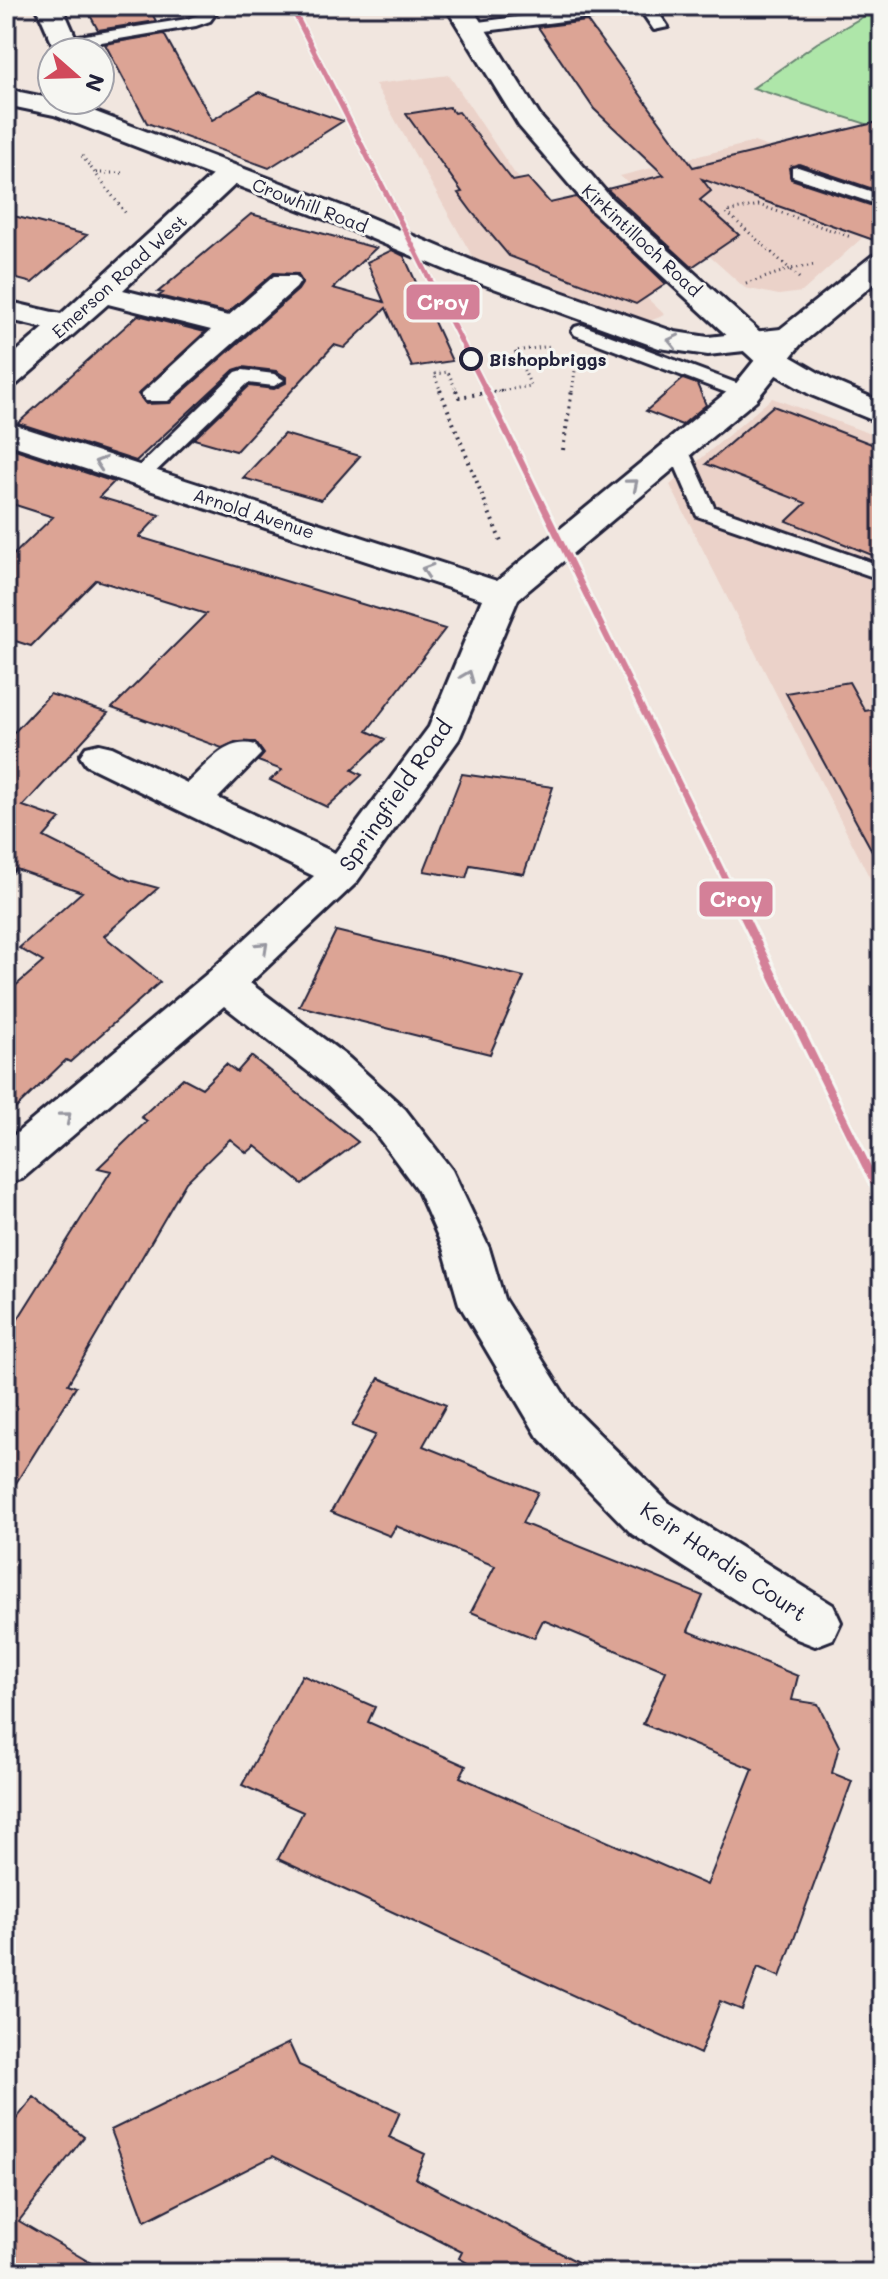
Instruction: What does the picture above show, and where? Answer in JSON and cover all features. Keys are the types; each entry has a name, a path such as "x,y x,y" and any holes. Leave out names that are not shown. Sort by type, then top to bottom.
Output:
{"street":[{"path":"49,6 63,36"},
{"name":"Kirkintilloch Road","path":"464,17 507,88 577,179 704,298 822,388 882,414"},
{"name":"Crowhill Road","path":"6,97 36,101"},
{"name":"Crowhill Road","path":"87,116 617,324 688,344 770,346"},
{"name":"Emerson Road West","path":"6,377 102,294 230,174"},
{"name":"Springfield Road","path":"6,1167 223,984 342,873 446,730 509,588 745,393 770,346 878,271"},
{"path":"157,394 285,282"},
{"path":"102,294 234,327"},
{"path":"6,310 66,324"},
{"name":"Arnold Avenue","path":"6,432 509,588"},
{"path":"192,800 242,754"},
{"path":"99,756 342,873"},
{"name":"Keir Hardie Court","path":"223,984 334,1069 390,1121 436,1182 466,1248 482,1304 555,1422 650,1518 815,1622"}],"lane":[{"path":"116,38 190,23 204,18 213,6"},
{"path":"464,17 643,6 660,27"},
{"path":"798,172 882,201"},
{"path":"582,331 745,393"},
{"path":"140,476 243,376 274,380"},
{"path":"677,447 705,511 882,573"}],"path":[{"path":"65,116 151,248"},
{"path":"704,298 790,269 726,212 759,205 855,239"},
{"path":"563,450 577,361 572,343 605,340"},
{"path":"509,588 434,374 448,372 459,397 531,386 515,351 522,350"}],"shaded area":[{"path":"449,75 515,174 665,315 647,322 475,261 375,84"},
{"path":"754,142 882,185 882,220 802,292 779,295 745,288 620,176"},
{"path":"772,398 882,438 882,902 670,485"}],"green space":[{"path":"882,6 882,129 753,88 817,43"}],"building":[{"path":"85,6 148,6 156,21 98,30"},
{"path":"587,21 693,167 882,121 882,192 799,164 789,168 791,179 882,209 882,243 702,179 711,191 700,200 739,235 692,267 607,189 664,175 594,109 538,27"},
{"path":"164,34 212,120 259,92 343,121 269,168 147,123 116,65 116,42"},
{"path":"449,107 454,113 459,112 513,181 528,178 550,203 576,197 666,284 636,304 509,256 458,193 462,192 406,114"},
{"path":"6,214 87,235 32,283 6,276"},
{"path":"251,214 376,248 333,288 384,302 367,262 392,250 404,256 452,361 412,367 386,308 344,348 334,345 236,451 194,439 249,386 274,389 286,383 286,377 276,371 243,367 234,370 136,461 18,423 138,315 205,332 138,394 146,404 170,403 298,290 302,284 298,274 274,273 227,313 159,296 163,293 158,292"},
{"path":"683,379 697,384 706,405 682,425 646,411"},
{"path":"773,406 882,448 882,559 787,521 806,503 706,464"},
{"path":"284,434 360,456 321,500 243,478"},
{"path":"6,446 114,482 99,497 160,515 139,537 445,629 367,731 385,739 352,770 362,775 327,807 270,780 282,770 258,761 264,754 255,742 235,742 222,748 112,708 206,614 96,580 31,646 6,638 6,562 53,517 6,502"},
{"path":"849,682 865,711 882,708 882,869 786,693"},
{"path":"50,694 108,713 23,806 60,819 44,837 129,880 158,888 104,936 160,982 70,1062 66,1060 6,1118 6,994 43,962 19,948 82,892 16,869 6,880 6,741"},
{"path":"462,774 553,787 524,874 470,865 466,878 424,871"},
{"path":"336,931 524,977 490,1054 299,1006"},
{"path":"251,1056 358,1142 302,1184 255,1146 247,1153 230,1139 186,1182 68,1384 76,1387 6,1499 6,1338 111,1171 98,1168 147,1121 141,1117 183,1078 202,1088 226,1064 237,1072"},
{"path":"379,1378 446,1405 423,1446 538,1492 522,1523 703,1596 688,1631 798,1676 792,1700 818,1704 839,1746 832,1773 852,1781 780,1977 758,1967 742,2010 720,2001 700,2054 278,1859 303,1812 242,1785 302,1675 375,1707 368,1722 466,1766 460,1777 707,1885 753,1769 643,1724 666,1671 543,1620 534,1638 471,1612 495,1566 396,1526 390,1536 331,1512 375,1435 352,1426"},
{"path":"289,2043 299,2065 400,2112 389,2137 425,2154 415,2178 599,2273 485,2273 459,2258 462,2252 273,2156 145,2221 111,2130"},
{"path":"34,2097 84,2137 19,2221 108,2273 6,2273 6,2132"}],"transit line":[{"name":"Croy","path":"291,6 460,336 882,1198"}],"place":[{"name":"Bishopbriggs","path":"471,359"}]}
